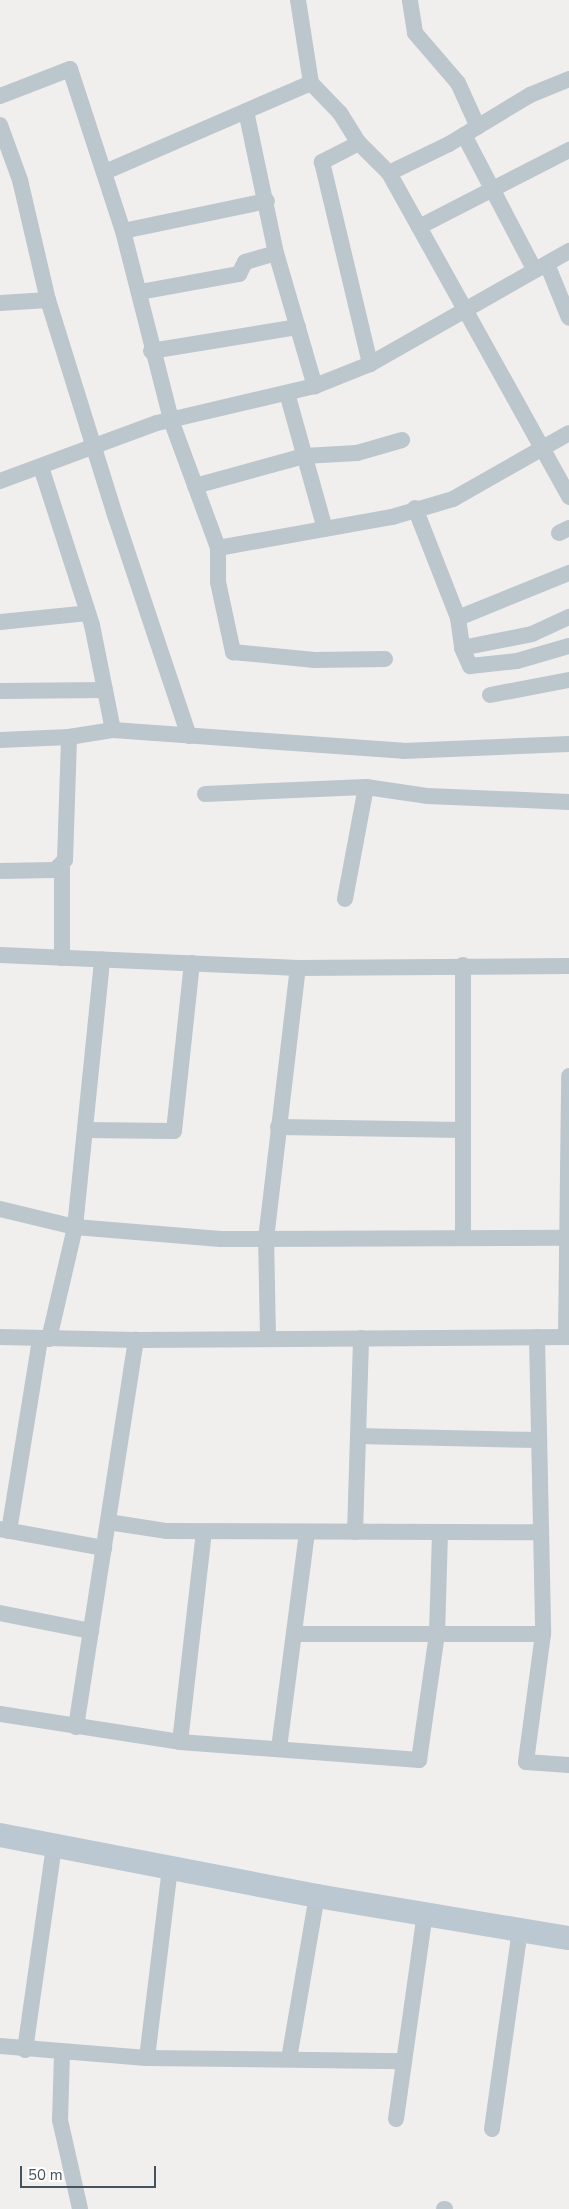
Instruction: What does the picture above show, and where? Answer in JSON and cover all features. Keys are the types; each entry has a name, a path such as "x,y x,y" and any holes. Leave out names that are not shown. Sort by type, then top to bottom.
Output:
{"street":[{"path":"298,0 311,83 340,113 359,143 388,173 468,312 569,497"},
{"path":"410,1 415,33 458,83 471,131 493,189 569,318"},
{"path":"0,96 70,68 123,231 140,292 151,351 171,420 218,548 218,582 233,652 315,660 385,659"},
{"path":"388,173 471,131 530,95 569,79"},
{"path":"105,172 311,83"},
{"path":"246,111 267,201 276,254 315,386"},
{"path":"0,126 20,180 48,300 189,736"},
{"path":"359,143 322,162 370,364"},
{"path":"419,227 569,150"},
{"path":"123,231 267,201"},
{"path":"0,481 171,420 315,386 370,364 468,312 569,251"},
{"path":"140,292 239,274 245,262 276,254"},
{"path":"0,303 48,300"},
{"path":"151,351 298,327"},
{"path":"287,393 325,529"},
{"path":"218,548 392,517 415,508 453,499 569,434"},
{"path":"195,486 304,456 357,453 402,440"},
{"path":"41,466 88,613 113,730"},
{"path":"415,508 458,618 462,648 470,666 517,661 569,646"},
{"path":"458,618 569,573"},
{"path":"0,622 88,613"},
{"path":"462,648 532,634 569,617"},
{"path":"490,695 569,680"},
{"path":"0,690 105,690"},
{"path":"0,740 69,737 113,730 403,751 569,744"},
{"path":"62,958 62,866 66,852 69,737"},
{"path":"205,794 366,787 428,796 569,802"},
{"path":"345,899 366,787"},
{"path":"0,871 47,871 62,866"},
{"path":"0,955 298,968 463,965 569,966"},
{"path":"102,959 75,1227 44,1339 4,1530 104,1548"},
{"path":"85,1130 174,1131 192,963"},
{"path":"463,965 463,1238"},
{"path":"268,1339 266,1239 298,968"},
{"path":"0,1338 136,1340 568,1337 569,1076"},
{"path":"278,1127 463,1130"},
{"path":"0,1209 75,1227 221,1239 568,1238"},
{"path":"537,1337 543,1634 526,1762 569,1765"},
{"path":"355,1532 361,1338"},
{"path":"76,1727 136,1340"},
{"path":"358,1436 539,1440"},
{"path":"108,1522 167,1531 204,1532 541,1532"},
{"path":"180,1742 204,1532"},
{"path":"279,1748 307,1532"},
{"path":"0,1714 180,1742 419,1760 437,1634 440,1532"},
{"path":"0,1613 91,1631"},
{"path":"295,1634 543,1634"},
{"path":"0,1836 318,1896 425,1912 569,1938"},
{"path":"25,2050 54,1845"},
{"path":"147,2058 170,1869"},
{"path":"289,2059 318,1896"},
{"path":"396,2119 425,1912"},
{"path":"492,2129 520,1929"},
{"path":"0,2046 25,2050 147,2058 404,2060"},
{"path":"62,2053 60,2120 80,2209"}]}
